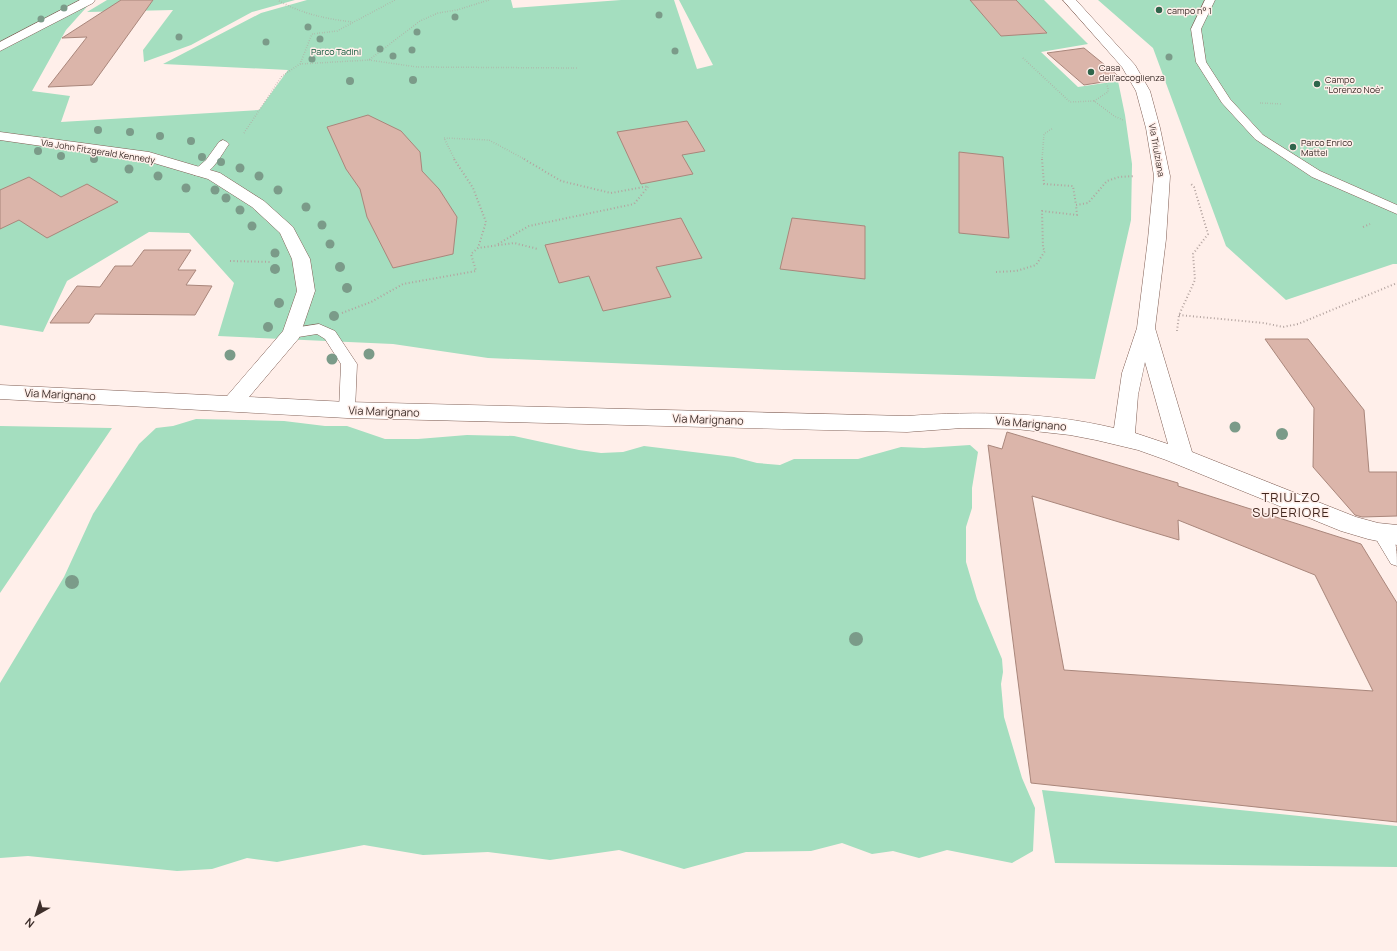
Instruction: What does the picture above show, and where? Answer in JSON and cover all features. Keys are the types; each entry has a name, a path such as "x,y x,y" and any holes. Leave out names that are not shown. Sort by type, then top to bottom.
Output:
{"street":[{"path":"0,47 89,0"},
{"name":"Via Triulziana","path":"1068,0 1128,65 1143,90 1150,112 1162,176 1157,239 1146,328 1132,373 1128,395 1124,438"},
{"name":"Via John Fitzgerald Kennedy","path":"0,136 149,157 214,176 258,204 287,231 301,259 306,291 292,333 232,404"},
{"name":"Via Triulziana","path":"1146,328 1183,459"},
{"name":"Via Marignano","path":"0,392 347,410 907,424 951,420 1038,422 1084,429 1124,438 1183,459 1352,525 1390,535"}],"lane":[{"path":"1210,0 1196,29 1201,62 1226,101 1259,137 1316,174 1397,210"},
{"path":"198,172 210,163 223,144"},
{"path":"292,333 319,329 330,335 349,364 347,410"},
{"path":"1390,535 1397,558"}],"path":[{"path":"300,64 312,34 337,31 395,0"},
{"path":"368,60 420,21 438,13 457,10 489,0"},
{"path":"279,1 301,13 316,18 354,22"},
{"path":"1023,58 1070,102 1094,101 1108,92 1108,87 1106,84"},
{"path":"243,134 282,76 300,64 368,60 417,67 578,68"},
{"path":"1094,101 1114,116 1128,122"},
{"path":"996,272 1016,272 1036,265 1045,251 1043,248 1042,211 1077,215 1073,186 1044,184 1042,164 1044,134 1053,128"},
{"path":"478,248 486,222 473,188 450,154 444,138 489,140 528,160 561,181 611,193 649,186 634,204 529,226 496,245"},
{"path":"1076,206 1088,203 1107,181 1119,177 1134,176"},
{"path":"338,314 371,302 402,284 476,271 471,254 478,248 514,243 538,249"},
{"path":"230,261 273,262"},
{"path":"1177,336 1178,316 1264,323 1283,327 1302,322 1397,283"}],"green space":[{"name":"Parco Tadini","path":"0,0 93,0 66,30 32,91 70,96 61,122 259,110 288,70 163,64 261,13 307,0 511,0 513,8 621,0 674,0 697,69 713,65 679,0 1044,0 1088,44 1041,52 1078,87 1118,81 1125,115 1132,164 1131,220 1095,379 783,370 488,358 393,344 218,336 234,283 189,233 149,232 67,281 43,332 0,325"},
{"path":"107,0 295,0 252,12 191,45 144,62 143,50 173,10 87,12"},
{"name":"Parco Enrico Mattei","path":"1098,0 1397,0 1397,264 1393,264 1286,300 1226,246 1153,48"},
{"path":"196,419 284,421 325,426 347,426 385,439 418,439 467,435 514,436 579,450 601,453 623,452 644,446 734,457 757,463 780,465 794,459 858,459 901,447 924,448 970,445 978,452 972,488 972,508 966,527 966,562 977,599 1002,659 1003,672 1001,684 1004,717 1022,778 1035,808 1033,851 1012,863 947,850 919,858 893,851 872,854 842,843 811,851 746,852 684,869 619,850 550,860 488,852 423,855 364,845 277,862 247,858 212,869 177,871 28,856 0,858 0,683 64,577 93,514 139,444 156,428 173,426"},
{"path":"0,426 112,428 0,593"},
{"path":"1042,790 1397,826 1397,867 1055,863"}],"building":[{"path":"121,0 153,0 92,85 48,87 87,37 62,38"},
{"path":"970,0 1016,0 1047,33 1001,36"},
{"name":"Casa dell'accoglienza","path":"1084,48 1122,79 1084,85 1047,53"},
{"path":"368,115 401,131 420,152 422,171 439,189 457,217 453,254 393,268 367,217 360,189 346,169 327,127"},
{"path":"687,121 705,151 682,155 693,174 641,184 617,132"},
{"path":"959,152 1003,157 1009,238 959,233"},
{"path":"29,177 61,197 87,184 118,202 47,238 19,220 0,229 0,190"},
{"path":"681,218 702,258 656,267 671,297 603,311 589,276 559,283 545,245"},
{"path":"792,218 865,226 865,279 780,269"},
{"path":"144,250 191,250 178,270 196,270 186,285 212,286 195,315 95,314 89,323 50,323 77,286 100,287 115,266 132,266"},
{"path":"1265,339 1308,339 1364,410 1369,472 1397,472 1397,516 1362,517 1355,515 1313,467 1314,408"},
{"path":"1007,432 1178,483 1178,486 1361,544 1397,603 1397,822 1031,783 988,445 1002,449","holes":["1032,496 1179,540 1178,520 1315,575 1373,691 1064,670"]}],"place":[{"name":"campo n° 1","path":"1159,10"},
{"name":"Casa dell'accoglienza","path":"1091,72"},
{"name":"Campo \"Lorenzo Noè\"","path":"1317,84"},
{"name":"Parco Enrico Mattei","path":"1293,147"}],"district":[{"name":"TRIULZO SUPERIORE","path":"1291,504"}]}
